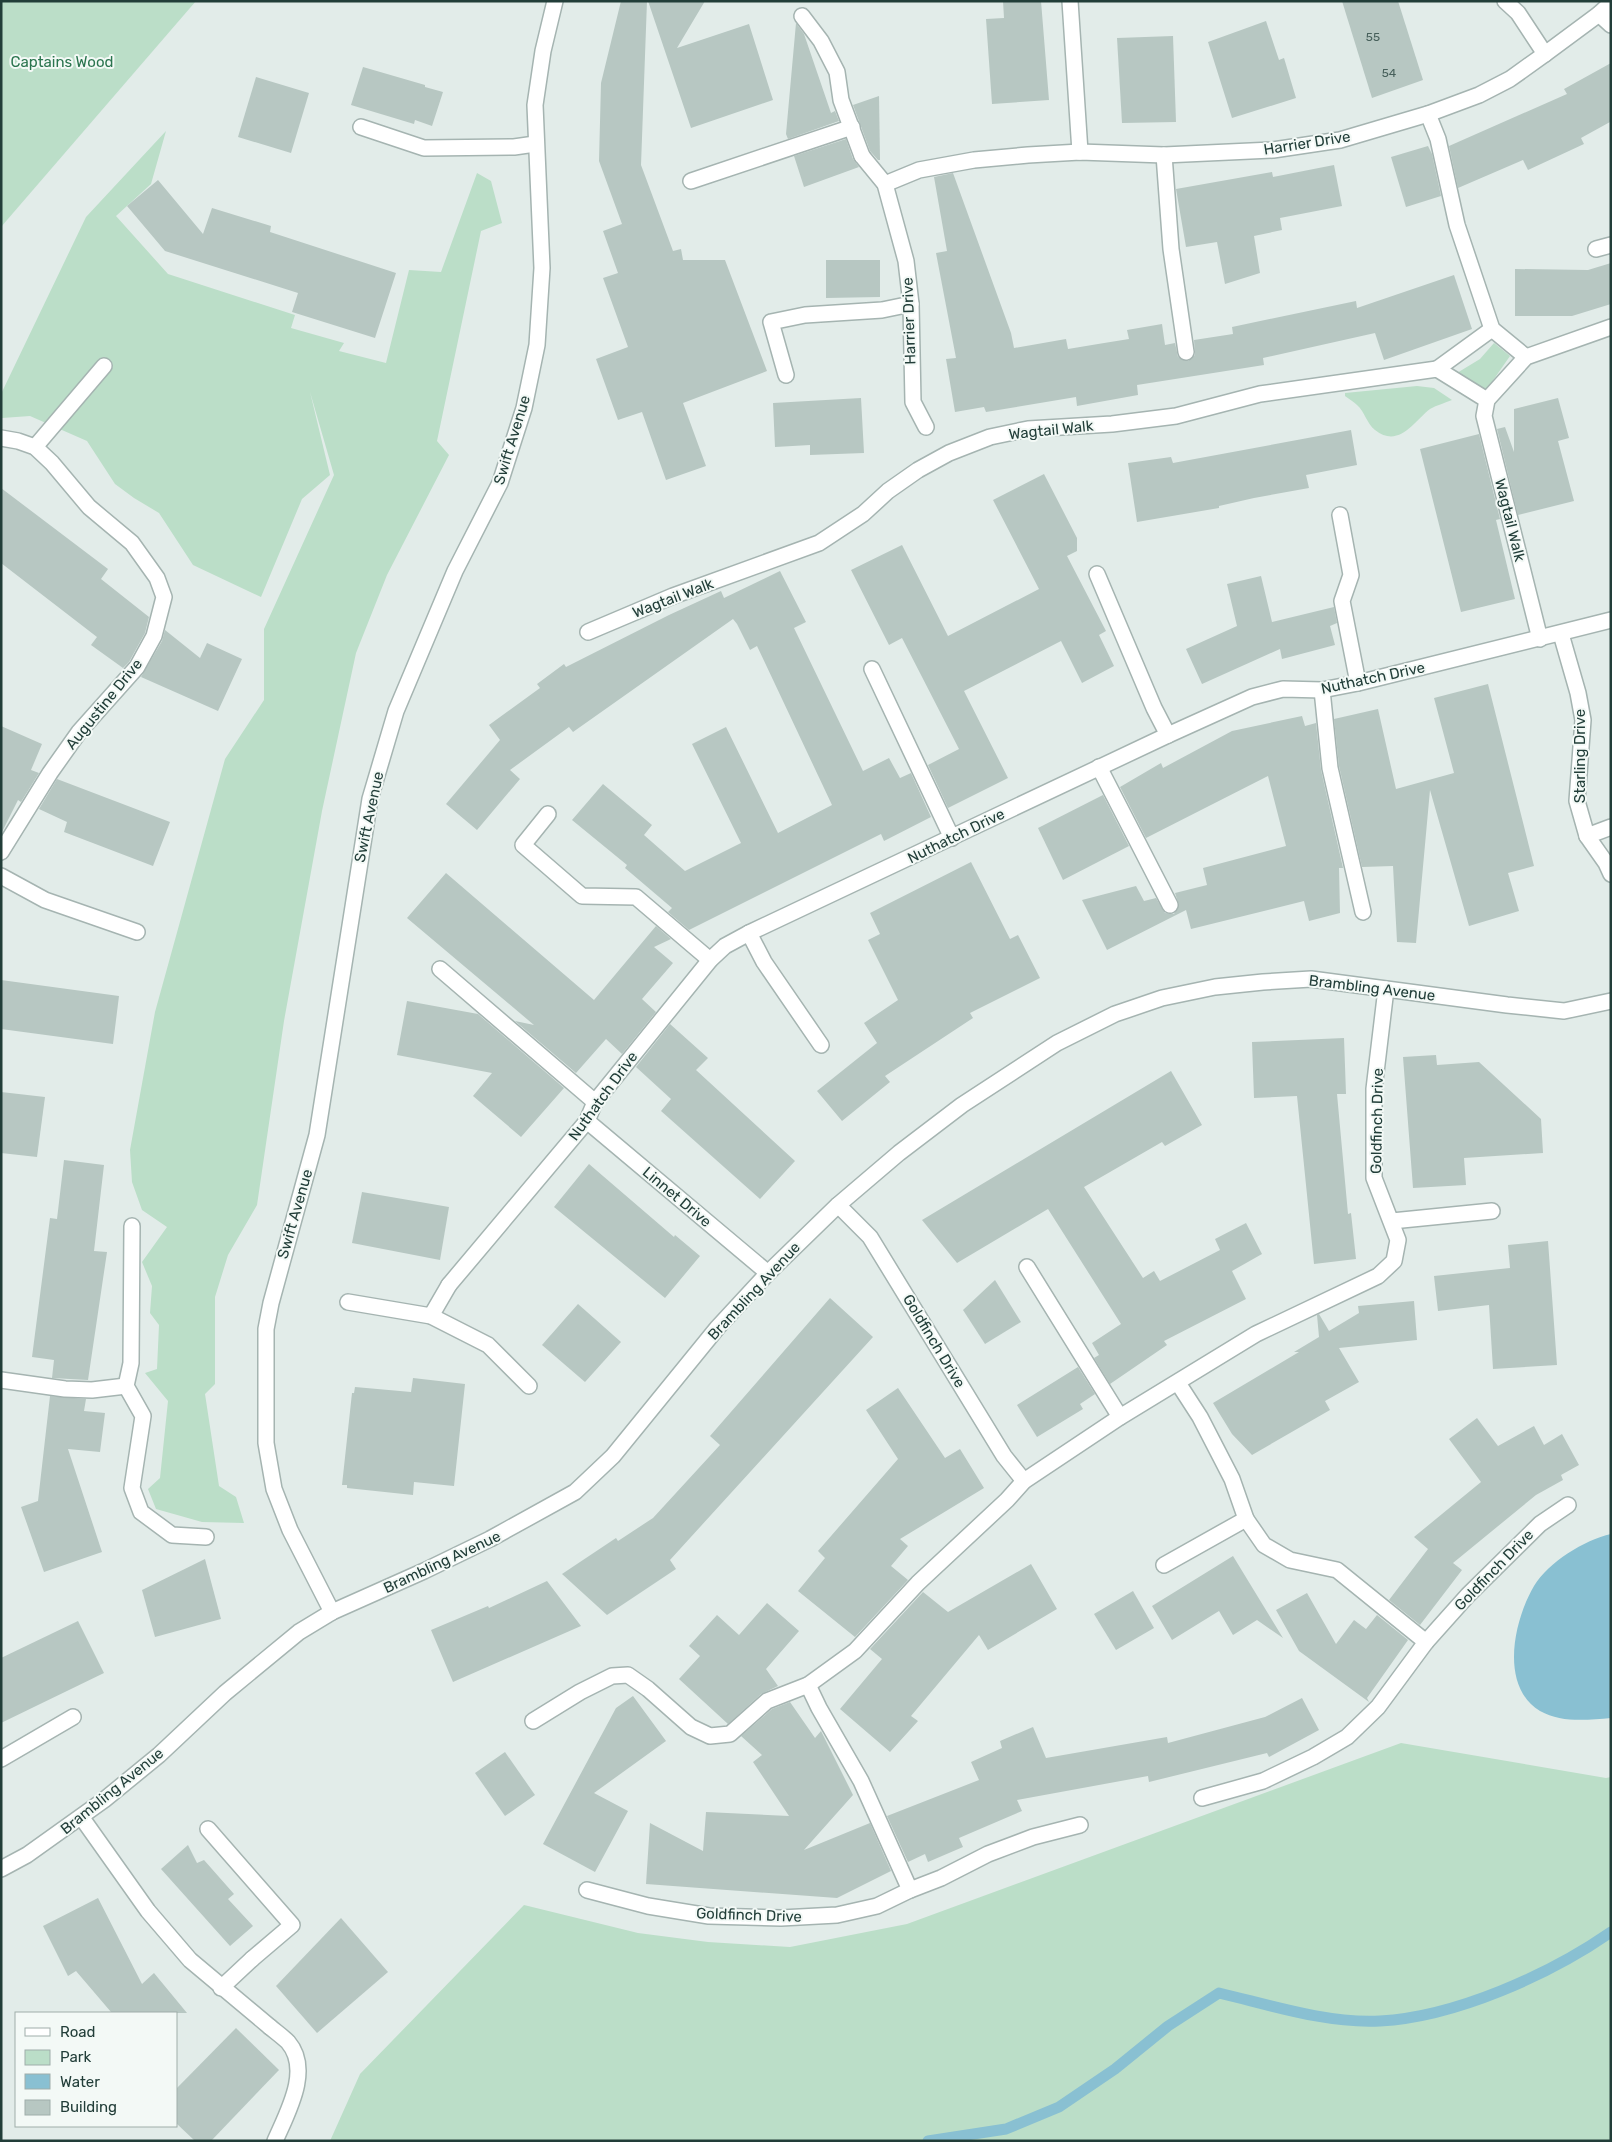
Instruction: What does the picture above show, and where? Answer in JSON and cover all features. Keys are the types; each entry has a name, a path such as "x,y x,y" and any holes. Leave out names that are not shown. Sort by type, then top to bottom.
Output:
{"street":[{"name":"Swift Avenue","path":"332,1612 290,1530 274,1489 266,1443 266,1329 271,1302 317,1135 370,800 396,711 455,571 500,483 524,408 538,345 542,268 535,144 535,105 543,51 555,1"},
{"path":"1070,1 1080,152"},
{"path":"1505,1 1518,13 1545,54"},
{"name":"Harrier Drive","path":"885,184 919,170 974,160 1080,152 1164,155 1273,150 1340,140 1428,114 1479,95 1510,79 1599,14 1611,3"},
{"path":"1599,14 1611,25"},
{"path":"691,181 852,127 841,100 837,72 821,41 802,16"},
{"path":"1428,114 1438,139 1457,225 1492,329 1526,357"},
{"path":"361,127 424,148 514,147 535,144"},
{"name":"Harrier Drive","path":"852,127 862,156 885,184 906,261 911,304 910,362 913,402 926,427"},
{"path":"1164,155 1170,249 1186,352"},
{"path":"786,375 771,322 805,315 882,310 911,304"},
{"path":"1437,369 1487,400 1526,357 1611,328"},
{"name":"Wagtail Walk","path":"588,632 673,596 819,543 863,514 888,491 918,470 949,453 990,437 1028,429 1112,424 1176,416 1260,394 1437,369 1492,329"},
{"path":"35,447 104,366"},
{"name":"Wagtail Walk","path":"1487,400 1484,416 1540,638"},
{"name":"Augustine Drive","path":"1,438 18,440 35,447 52,463 89,507 132,543 157,578 164,597 154,636 137,667 79,732 50,773 1,852"},
{"path":"1340,515 1351,575 1342,601 1358,683"},
{"path":"1097,574 1154,708 1168,735"},
{"name":"Nuthatch Drive","path":"430,1316 448,1285 587,1120 594,1102 710,960 725,946 1098,767 1252,697 1283,690 1322,690 1358,683 1561,634 1611,620"},
{"name":"Starling Drive","path":"1561,634 1578,692 1583,720 1577,801 1588,836 1611,874"},
{"path":"872,669 952,838"},
{"path":"1322,690 1330,768 1363,912"},
{"path":"1098,767 1170,904"},
{"path":"548,814 523,845 582,896 636,897 710,960"},
{"path":"1588,836 1611,827"},
{"path":"1,876 45,900 136,932"},
{"path":"749,933 764,962 821,1045"},
{"path":"440,969 594,1102"},
{"name":"Brambling Avenue","path":"1,1869 27,1855 82,1818 159,1754 225,1693 299,1632 332,1612 490,1539 575,1492 613,1456 718,1327 768,1273 838,1205 899,1153 962,1104 1057,1044 1115,1014 1162,998 1215,987 1263,982 1311,980 1564,1011 1611,1001"},
{"name":"Goldfinch Drive","path":"533,1721 580,1692 612,1676 628,1675 648,1689 692,1727 710,1736 730,1734 767,1702 808,1685 855,1651 918,1583 1007,1500 1024,1481 1120,1417 1256,1334 1378,1276 1394,1261 1398,1240 1374,1178 1374,1089 1386,989"},
{"name":"Linnet Drive","path":"587,1120 768,1273"},
{"name":"Goldfinch Drive","path":"838,1205 870,1237 1004,1456 1024,1481"},
{"path":"1392,1222 1492,1211"},
{"path":"132,1226 132,1353 126,1386 143,1416 132,1488 141,1512 172,1535 206,1537"},
{"path":"1027,1267 1120,1417"},
{"path":"348,1302 430,1316 488,1345 529,1386"},
{"path":"1,1380 65,1389 92,1390 126,1386"},
{"path":"1178,1383 1200,1417 1232,1479 1246,1520 1264,1544 1290,1560 1337,1570 1426,1642"},
{"name":"Goldfinch Drive","path":"1202,1798 1263,1781 1347,1737 1378,1707 1426,1642 1468,1595 1534,1530 1568,1505"},
{"path":"1164,1565 1246,1520"},
{"path":"808,1685 818,1708 861,1781 910,1890"},
{"path":"1,1760 72,1717"},
{"path":"82,1818 148,1911 190,1960 221,1988 289,2043 298,2062 297,2083 290,2106 275,2141"},
{"name":"Goldfinch Drive","path":"587,1890 648,1906 709,1916 781,1918 837,1915 877,1906 941,1878 988,1854 1033,1837 1080,1826"},
{"path":"208,1829 292,1925 221,1988"}],"green space":[{"name":"Captains Wood","path":"1,1 196,1 1,227"},
{"path":"166,131 151,184 116,216 168,274 295,315 291,328 344,343 339,351 386,363 409,270 441,272 477,173 491,181 502,223 481,231 437,441 449,455 387,575 356,653 322,811 284,1021 257,1205 228,1255 215,1297 215,1384 205,1394 219,1486 236,1497 244,1523 202,1522 156,1509 148,1489 160,1478 168,1401 145,1373 157,1369 159,1325 150,1313 152,1286 142,1262 167,1227 142,1210 132,1182 130,1150 155,1012 225,759 264,700 264,629 334,475 310,392 330,475 302,499 261,597 193,565 159,513 115,484 87,441 30,416 2,418 1,394 86,217"},
{"path":"1494,343 1510,356 1487,389 1475,388 1457,373 1480,359"},
{"path":"1417,386 1434,388 1452,400 1430,409 1399,435 1384,435 1375,430 1360,408 1345,396 1345,393"},
{"path":"1401,1743 1606,1778 1611,1777 1611,2141 330,2141 360,2074 524,1905 638,1933 708,1942 790,1947 907,1924"}],"water":[{"path":"1611,1534 1611,1718 1574,1720 1548,1715 1527,1700 1519,1686 1514,1652 1521,1616 1534,1586 1549,1569 1568,1553 1590,1541"}],"building":[{"path":"621,1 647,1 641,165 673,251 681,249 683,260 725,260 767,371 683,403 706,466 666,480 642,412 618,420 596,359 628,347 603,278 618,273 603,231 622,224 599,161 601,83"},
{"path":"648,1 705,1 677,48 749,24 773,100 691,128"},
{"path":"1003,1 1041,1 1049,100 992,104 986,19 1004,18"},
{"path":"1342,1 1398,1 1423,80 1372,98"},
{"path":"1266,21 1279,60 1284,58 1296,98 1232,118 1208,42"},
{"path":"796,23 804,34 831,113 835,111 839,121 788,139 786,134"},
{"path":"1173,36 1176,122 1122,123 1117,38"},
{"path":"1611,63 1610,122 1581,138 1584,144 1528,170 1523,160 1458,188 1449,146 1567,94 1564,89"},
{"path":"363,67 443,92 432,126 415,120 414,124 351,105"},
{"path":"256,77 309,93 291,153 238,137"},
{"path":"879,96 880,160 878,160 870,151 853,105"},
{"path":"846,139 853,159 859,167 804,187 794,156"},
{"path":"1428,146 1432,154 1441,196 1406,207 1391,157"},
{"path":"1334,165 1342,206 1280,218 1282,230 1254,236 1260,273 1225,284 1217,242 1186,247 1176,189 1272,172 1273,177"},
{"path":"953,173 1011,333 1014,348 1066,339 1068,349 1129,339 1127,330 1162,324 1165,345 1175,343 1178,357 1188,361 1195,355 1194,340 1233,334 1232,327 1356,301 1357,308 1454,275 1472,329 1384,360 1375,333 1263,358 1264,365 1137,385 1138,395 1077,406 1076,397 986,412 984,407 955,412 946,359 956,358 936,253 947,251 934,177"},
{"path":"158,180 203,234 212,208 271,226 270,232 396,273 375,338 292,312 298,293 165,251 127,206"},
{"path":"826,260 880,260 880,297 826,298"},
{"path":"1611,263 1611,304 1572,316 1515,316 1515,269 1588,270"},
{"path":"861,398 864,453 810,455 810,445 775,447 773,403"},
{"path":"1558,398 1569,438 1558,441 1574,501 1518,515 1497,429 1505,427 1514,452 1514,409"},
{"path":"1351,430 1357,465 1306,475 1309,488 1254,498 1219,506 1219,508 1137,522 1128,463 1171,457 1173,463"},
{"path":"1479,434 1500,519 1496,520 1515,599 1461,612 1420,449"},
{"path":"1044,474 1077,538 1077,551 1067,556 1106,631 1099,635 1114,666 1082,683 1061,641 964,691 1008,778 948,808 928,765 959,749 902,638 889,645 851,570 902,545 948,636 1039,589 993,500"},
{"path":"1,488 108,569 101,579 149,617 145,633 129,662 123,668 91,645 97,637 1,563"},
{"path":"780,571 806,622 794,628 863,771 889,758 900,778 911,773 931,817 884,841 881,834 689,930 668,912 672,908 625,868 627,865 572,820 603,784 652,825 644,835 685,871 741,843 692,744 726,727 778,833 832,805 757,646 750,650 733,619 573,732 569,727 510,770 520,779 477,830 446,804 500,740 489,725 540,688 537,684 564,664 566,667 721,591 724,598"},
{"path":"1261,576 1272,622 1334,607 1337,623 1330,626 1335,645 1282,659 1280,649 1202,684 1186,649 1237,626 1227,584"},
{"path":"165,630 200,658 207,643 242,659 218,711 141,677 162,641"},
{"path":"1488,684 1534,866 1508,873 1519,911 1469,926 1430,790 1416,943 1397,942 1393,866 1362,867 1339,766 1334,719 1378,709 1396,789 1454,773 1434,698"},
{"path":"1302,716 1305,726 1316,723 1321,770 1343,868 1339,868 1340,913 1309,921 1304,901 1191,929 1186,910 1107,950 1082,900 1136,886 1144,901 1156,898 1165,913 1174,914 1179,905 1175,893 1207,885 1203,868 1286,846 1268,776 1146,838 1120,787 1161,763 1163,768 1232,731"},
{"path":"1,726 42,744 31,770 39,773 21,802 18,800 1,834"},
{"path":"57,779 170,822 153,866 64,832 67,822 39,809"},
{"path":"1103,795 1129,846 1063,880 1038,828"},
{"path":"971,862 1010,939 1018,935 1040,978 970,1013 973,1018 885,1076 890,1082 842,1121 817,1091 877,1043 864,1023 898,1000 868,940 880,934 870,913"},
{"path":"446,873 594,1000 656,926 671,939 654,947 673,963 642,999 656,1012 622,1054 606,1039 576,1073 515,1021 534,1025 407,918"},
{"path":"1,980 119,996 113,1044 1,1029"},
{"path":"407,1001 478,1014 564,1088 521,1137 473,1096 492,1073 397,1055"},
{"path":"670,1024 708,1058 696,1070 795,1161 760,1199 661,1111 671,1099 636,1067"},
{"path":"1344,1038 1346,1094 1337,1094 1348,1214 1351,1213 1356,1259 1314,1264 1297,1096 1254,1098 1252,1042"},
{"path":"1436,1055 1437,1065 1479,1062 1541,1119 1543,1153 1464,1158 1466,1185 1413,1188 1403,1057"},
{"path":"1171,1071 1202,1125 1165,1146 1162,1142 1084,1187 1143,1278 1154,1271 1160,1281 1220,1250 1215,1239 1246,1223 1262,1254 1232,1271 1246,1299 1164,1341 1167,1345 1110,1384 1094,1358 1099,1355 1092,1343 1121,1324 1048,1209 957,1263 922,1220"},
{"path":"1,1092 45,1097 37,1157 1,1153"},
{"path":"64,1160 104,1165 94,1251 107,1252 88,1380 52,1378 54,1360 32,1357 50,1218 57,1219"},
{"path":"589,1164 674,1237 675,1235 700,1256 665,1298 554,1207"},
{"path":"362,1192 449,1207 440,1260 352,1243"},
{"path":"1548,1241 1557,1365 1493,1369 1489,1305 1438,1311 1434,1276 1510,1268 1508,1245"},
{"path":"995,1280 1021,1322 985,1344 963,1310"},
{"path":"830,1298 873,1337 670,1560 676,1569 607,1615 562,1574 616,1538 618,1541 653,1518 720,1445 710,1436"},
{"path":"1414,1301 1417,1340 1339,1348 1359,1382 1325,1401 1330,1410 1252,1455 1232,1434 1213,1403 1299,1352 1294,1352 1319,1337 1317,1315 1319,1314 1329,1331 1359,1313 1358,1306"},
{"path":"578,1304 621,1342 585,1382 542,1345"},
{"path":"1078,1367 1095,1394 1080,1404 1083,1409 1037,1437 1017,1405"},
{"path":"413,1378 465,1384 454,1486 414,1482 413,1495 347,1488 347,1485 342,1485 352,1393 354,1393 355,1387 411,1392"},
{"path":"898,1388 945,1458 960,1449 984,1488 900,1539 908,1546 891,1566 908,1580 855,1637 798,1591 825,1558 818,1551 898,1459 866,1410"},
{"path":"50,1396 86,1399 84,1411 105,1413 100,1452 68,1449 102,1552 44,1572 21,1507 38,1501"},
{"path":"1477,1418 1498,1446 1534,1426 1544,1445 1562,1434 1579,1465 1561,1475 1563,1480 1536,1495 1453,1563 1462,1570 1420,1625 1389,1600 1428,1549 1414,1537 1481,1482 1449,1439"},
{"path":"1233,1556 1283,1638 1257,1620 1233,1635 1219,1611 1172,1640 1152,1606"},
{"path":"205,1559 221,1619 155,1637 142,1590"},
{"path":"1031,1564 1057,1609 988,1650 979,1635 911,1716 918,1721 890,1752 840,1709 882,1659 870,1649 923,1592 948,1612"},
{"path":"547,1581 581,1626 453,1682 431,1630 488,1606 489,1608"},
{"path":"1133,1591 1154,1628 1116,1650 1094,1614"},
{"path":"1307,1593 1336,1644 1354,1620 1366,1629 1377,1615 1408,1640 1367,1698 1369,1702 1299,1651 1276,1610"},
{"path":"767,1603 799,1631 766,1669 778,1686 761,1694 728,1724 679,1679 700,1656 689,1646 717,1615 739,1635"},
{"path":"78,1621 104,1673 1,1723 1,1658"},
{"path":"633,1696 666,1741 594,1793 628,1811 595,1872 543,1844 616,1708"},
{"path":"1302,1698 1319,1730 1269,1757 1267,1753 1149,1782 1148,1776 1017,1800 1022,1811 959,1838 963,1847 928,1862 925,1854 908,1862 887,1816 979,1780 971,1762 1002,1748 1000,1741 1033,1727 1046,1758 1167,1737 1168,1743 1265,1717"},
{"path":"790,1702 815,1738 821,1731 853,1795 804,1850 870,1823 891,1871 837,1898 646,1884 650,1823 703,1851 706,1812 789,1816 753,1762 762,1755 741,1736 772,1709"},
{"path":"505,1752 535,1795 505,1816 475,1773"},
{"path":"188,1845 197,1863 204,1860 234,1894 228,1899 253,1926 230,1946 161,1869"},
{"path":"98,1898 142,1984 154,1973 187,2013 111,2012 76,1971 68,1976 43,1926"},
{"path":"341,1918 388,1972 317,2033 276,1986"},
{"path":"236,2028 279,2070 211,2141 195,2141 178,2125 178,2087"}],"waterway":[{"path":"928,2141 1006,2129 1059,2107 1115,2069 1168,2026 1219,1993 1299,2013 1340,2020 1380,2021 1409,2018 1470,2002 1500,1991 1559,1963 1611,1932"}]}
